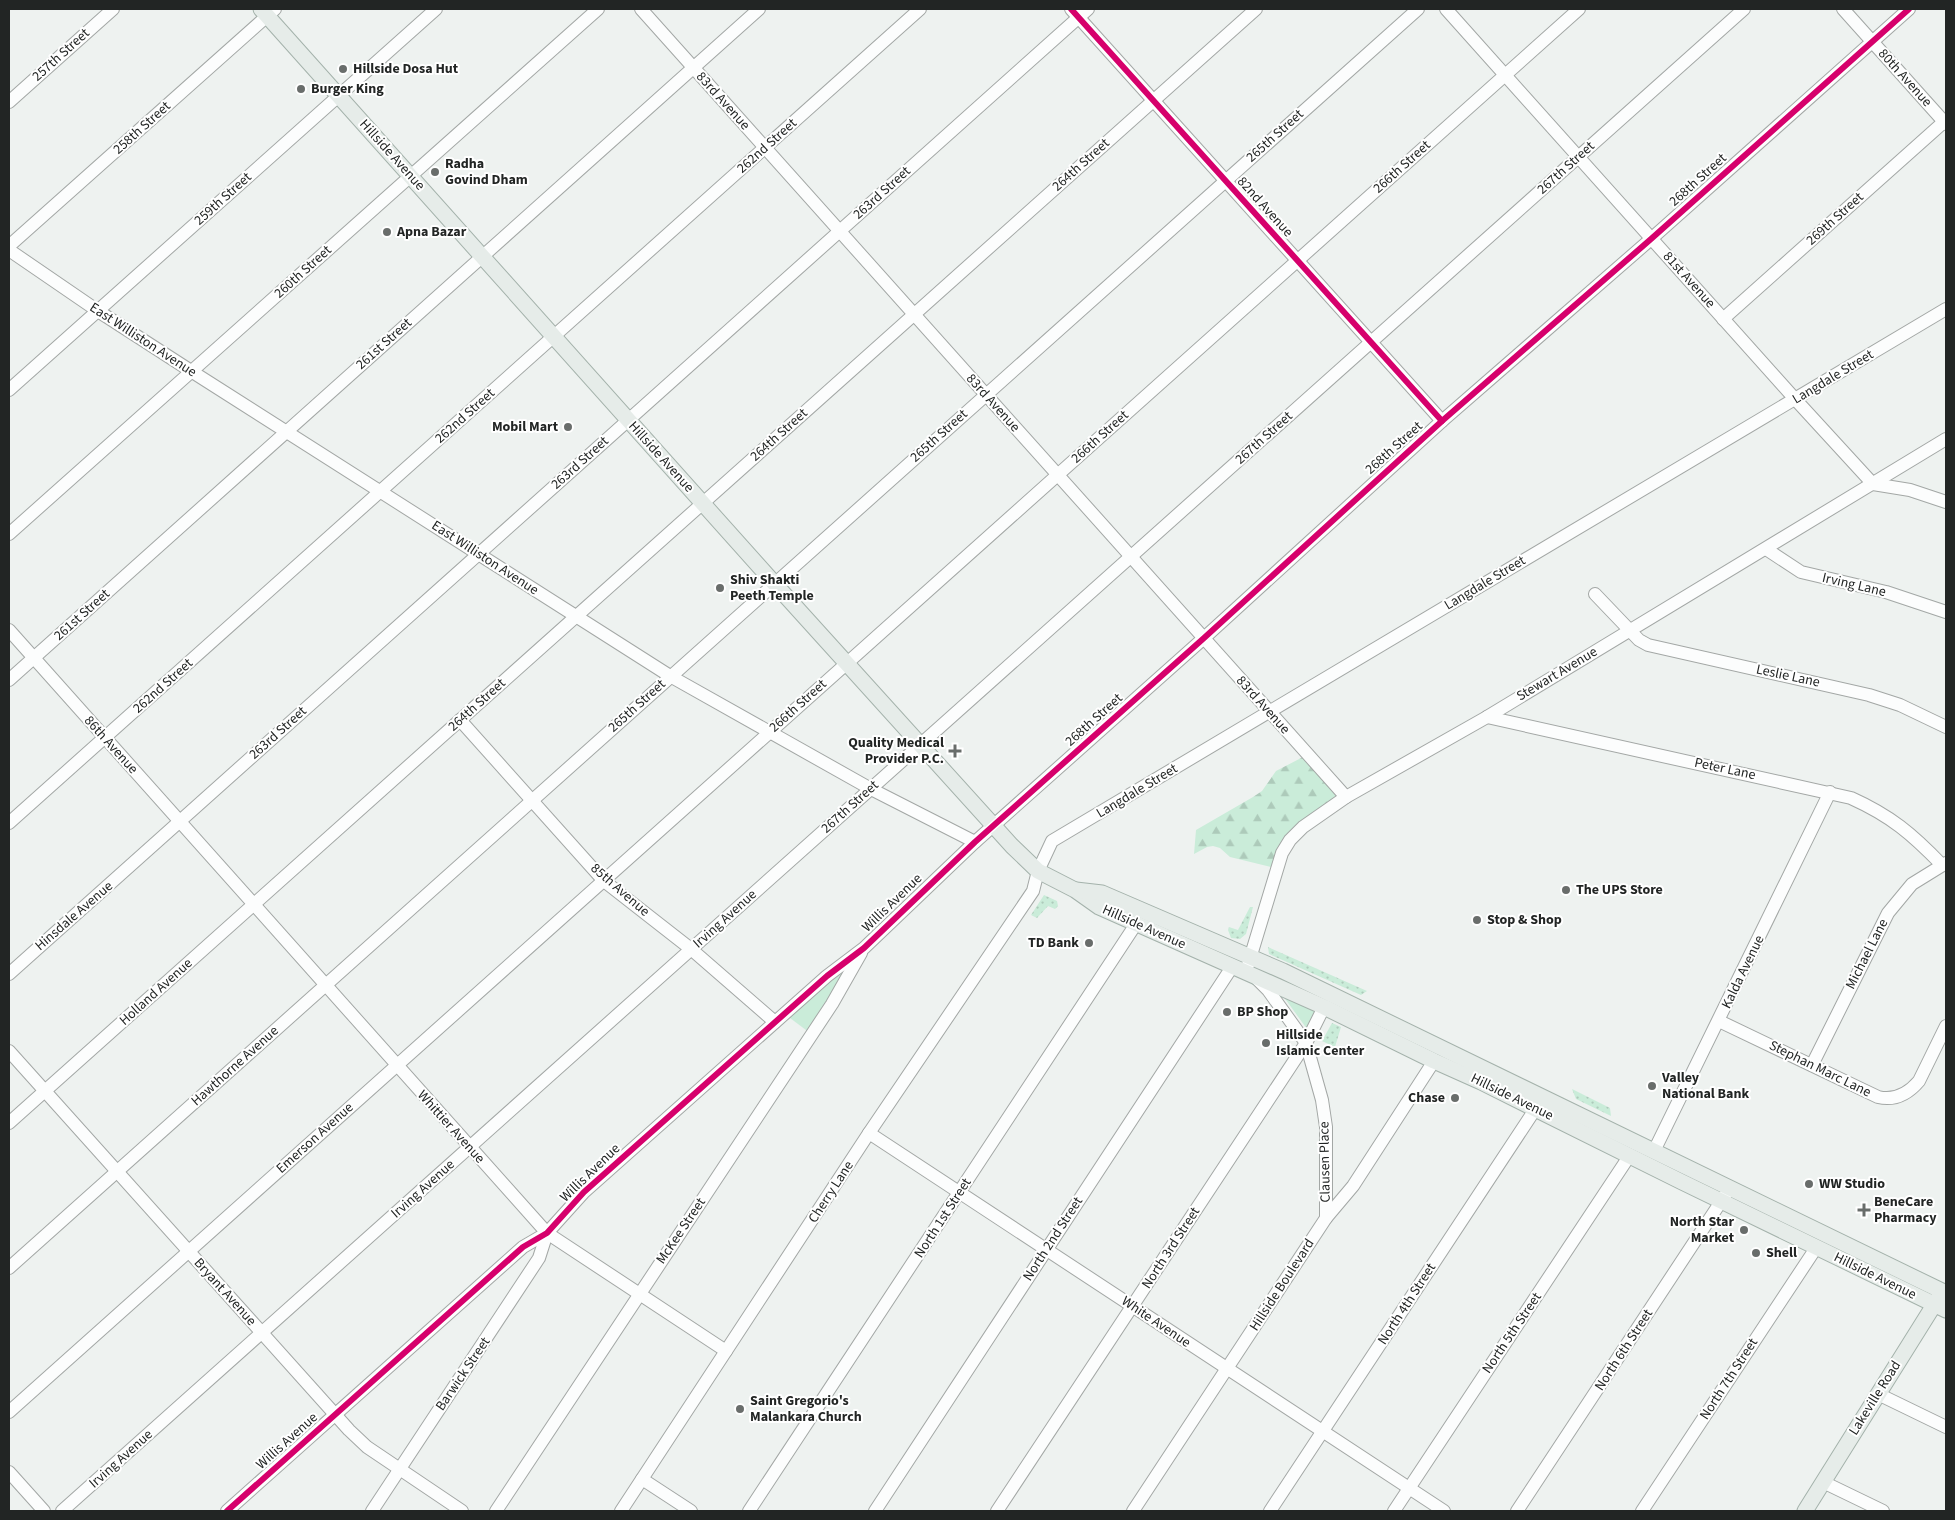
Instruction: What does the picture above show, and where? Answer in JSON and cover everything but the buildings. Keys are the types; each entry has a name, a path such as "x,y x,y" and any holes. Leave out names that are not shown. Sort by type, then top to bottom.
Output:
{"main road":[{"name":"Hillside Avenue","path":"267,11 339,96 774,584 994,826 1038,871 1075,890 1099,907 1324,1007 1434,1061 1654,1151 1945,1290"},
{"name":"Hillside Avenue","path":"1075,890 1102,892 1250,956 1540,1103 1630,1155 1722,1202 1940,1308"},
{"name":"Lakeville Road","path":"1804,1511 1878,1394 1940,1308 1945,1290"}],"street":[{"name":"257th Street","path":"9,102 113,9"},
{"name":"259th Street","path":"9,390 436,9"},
{"name":"260th Street","path":"9,534 598,9"},
{"name":"83rd Avenue","path":"641,9 1346,797"},
{"name":"261st Street","path":"9,680 759,9"},
{"name":"262nd Street","path":"9,823 920,9"},
{"name":"264th Street","path":"302,861 1256,9"},
{"name":"265th Street","path":"461,863 1418,9"},
{"name":"81st Avenue","path":"1446,9 1873,484"},
{"name":"266th Street","path":"622,864 1579,9"},
{"name":"267th Street","path":"784,866 1744,9"},
{"name":"80th Avenue","path":"1843,9 1945,122"},
{"name":"268th Street","path":"945,869 1204,638 1442,421 1651,239 1909,9"},
{"name":"258th Street","path":"9,248 267,11"},
{"name":"82nd Avenue","path":"1079,12 1153,100 1442,421"},
{"name":"263rd Street","path":"139,858 840,231 1079,12"},
{"name":"269th Street","path":"1723,319 1945,122"},
{"name":"East Williston Avenue","path":"9,248 98,311 191,372 479,553 575,617 670,676 871,789 975,842"},
{"name":"Langdale Street","path":"1038,871 1052,841 1946,310"},
{"name":"Stewart Avenue","path":"1244,972 1282,853 1290,840 1303,827 1346,797 1487,717 1946,439"},
{"path":"1873,484 1910,490 1946,502"},
{"name":"Irving Lane","path":"1766,549 1801,572 1886,592 1946,612"},
{"path":"1595,594 1629,630"},
{"name":"86th Avenue","path":"9,630 213,860"},
{"name":"Leslie Lane","path":"1629,630 1638,640 1648,645 1869,695 1900,705 1946,727"},
{"name":"Peter Lane","path":"1487,717 1851,798 1887,816 1944,864"},
{"name":"85th Avenue","path":"460,720 604,881 691,950 775,1022"},
{"name":"Kalda Avenue","path":"1654,1151 1830,792"},
{"name":"Hinsdale Avenue","path":"9,974 139,858"},
{"name":"Whittier Avenue","path":"213,860 547,1233 726,1351"},
{"name":"Holland Avenue","path":"9,1123 302,861"},
{"name":"Hawthorne Avenue","path":"9,1268 461,863"},
{"name":"Emerson Avenue","path":"9,1412 622,864"},
{"name":"Michael Lane","path":"1812,1065 1888,914 1912,884 1944,864"},
{"name":"Irving Avenue","path":"62,1511 784,866"},
{"name":"Willis Avenue","path":"227,1511 523,1247 547,1233 584,1192 827,976 864,948 945,869"},
{"name":"Cherry Lane","path":"621,1511 869,1133 1033,891 1038,871"},
{"name":"North 1st Street","path":"749,1511 1136,924"},
{"name":"McKee Street","path":"496,1511 832,1004 864,948"},
{"name":"Clausen Place","path":"1244,972 1268,990 1306,1043 1322,1100 1326,1127 1326,1218"},
{"name":"North 2nd Street","path":"875,1511 1047,1249 1244,972"},
{"name":"North 3rd Street","path":"997,1511 1306,1043 1324,1007"},
{"name":"Stephan Marc Lane","path":"1719,1021 1878,1097 1896,1098 1907,1093 1919,1081 1946,1026"},
{"name":"Bryant Avenue","path":"9,1051 348,1430 367,1447 462,1511"},
{"name":"Hillside Boulevard","path":"1133,1511 1326,1218 1353,1186 1434,1061"},
{"name":"North 4th Street","path":"1270,1511 1540,1103"},
{"name":"White Avenue","path":"869,1133 1047,1249 1226,1370 1444,1511"},
{"name":"North 5th Street","path":"1394,1511 1630,1155"},
{"name":"North 6th Street","path":"1517,1511 1722,1202 1729,1187"},
{"name":"Barwick Street","path":"372,1511 540,1258 547,1233"},
{"name":"North 7th Street","path":"1642,1511 1816,1248"},
{"path":"1878,1394 1946,1427"},
{"path":"9,1472 44,1511"},
{"path":"642,1479 692,1511"},
{"path":"1823,1482 1883,1511"}],"green space":[{"path":"1303,757 1338,797 1271,867 1230,857 1220,848 1213,846 1194,854 1196,830 1262,791 1276,771"},
{"path":"1044,895 1057,901 1058,906 1055,909 1048,906 1037,918 1031,915"},
{"path":"1250,907 1253,907 1246,934 1240,939 1231,938 1228,930 1229,927 1238,930"},
{"path":"1268,947 1367,991 1361,995 1269,954"},
{"path":"848,966 810,1033 786,1015"},
{"path":"1287,998 1317,1012 1307,1029 1285,999"},
{"path":"1332,1023 1341,1027 1335,1047 1322,1041"},
{"path":"1572,1089 1610,1108 1611,1116 1576,1099"}],"cycle path":[{"path":"1071,9 1442,421"},
{"path":"227,1511 523,1247 547,1233 584,1192 827,976 864,948 975,842 1204,638 1442,421 1651,239 1909,9"}],"place":[{"name":"Hillside Dosa Hut","path":"343,69"},
{"name":"Burger King","path":"301,89"},
{"name":"Radha Govind Dham","path":"435,172"},
{"name":"Apna Bazar","path":"387,232"},
{"name":"Mobil Mart","path":"568,427"},
{"name":"Shiv Shakti Peeth Temple","path":"720,588"},
{"name":"Quality Medical Provider P.C.","path":"955,751"},
{"name":"The UPS Store","path":"1566,890"},
{"name":"Stop & Shop","path":"1477,920"},
{"name":"TD Bank","path":"1089,943"},
{"name":"BP Shop","path":"1227,1012"},
{"name":"Hillside Islamic Center","path":"1266,1043"},
{"name":"Valley National Bank","path":"1652,1086"},
{"name":"Chase","path":"1455,1098"},
{"name":"WW Studio","path":"1809,1184"},
{"name":"BeneCare Pharmacy","path":"1864,1210"},
{"name":"North Star Market","path":"1744,1230"},
{"name":"Shell","path":"1756,1253"},
{"name":"Saint Gregorio's Malankara Church","path":"740,1409"}]}
